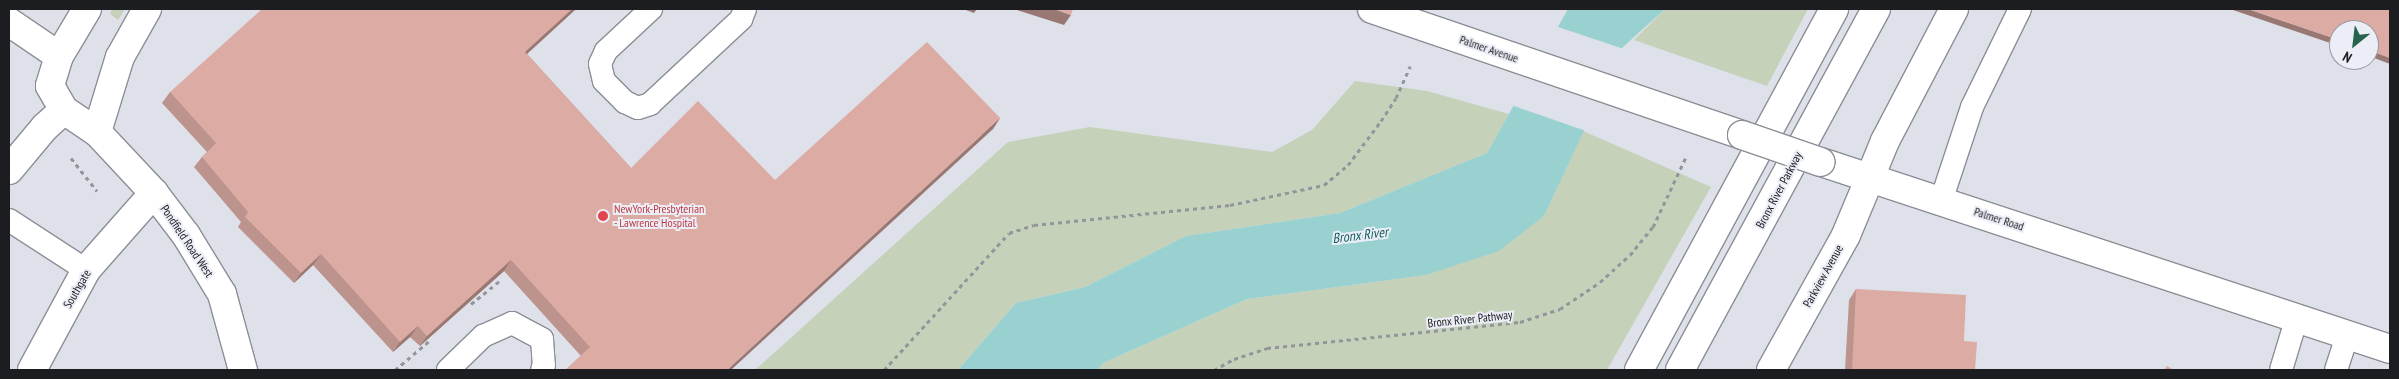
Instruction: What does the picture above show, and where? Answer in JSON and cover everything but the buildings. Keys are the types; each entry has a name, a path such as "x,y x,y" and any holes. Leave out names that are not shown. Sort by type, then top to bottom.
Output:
{"main road":[{"name":"Pondfield Road West","path":"87,9 58,56 50,86 64,110 97,132 154,193 186,234 222,294 243,370"},
{"path":"97,132 112,75 147,9"},
{"name":"Palmer Avenue","path":"1372,9 1607,90"},
{"path":"1639,370 1834,9"},
{"name":"Bronx River Parkway","path":"1680,370 1876,9"},
{"name":"Parkview Avenue","path":"1771,370 1846,234 1886,141 1954,9"},
{"path":"9,22 58,56"},
{"name":"Palmer Road","path":"1607,90 1870,180 1941,201 2390,349"},
{"path":"9,170 45,127 64,110"},
{"name":"Southgate","path":"32,370 86,270 154,193"}],"lane":[{"path":"650,9 606,51 600,64 604,81 625,102 638,108 650,104 741,20 745,9"},
{"path":"1941,201 1972,107 2020,9"},
{"path":"9,220 86,270"},
{"path":"2281,370 2297,317"},
{"path":"448,370 483,336 512,323 542,339 544,365 542,370"},
{"path":"2336,370 2348,334"}],"path":[{"path":"884,370 1009,233 1034,224 1230,205 1324,185 1348,165 1381,121 1396,98 1410,66"},
{"path":"68,155 97,191"},
{"name":"Bronx River Pathway","path":"1214,370 1234,359 1267,348 1520,322 1560,309 1600,282 1630,255 1653,227 1686,157"}],"shaded area":[{"path":"112,9 125,9 118,20 110,14"},
{"path":"1665,9 1808,9 1767,86 1634,40"},
{"path":"1355,81 1427,91 1509,114 1487,153 1340,213 1186,236 1085,287 1016,303 958,370 755,370 1008,142 1090,127 1272,152 1312,130"},
{"path":"1583,131 1711,187 1607,370 1098,370 1103,363 1247,299 1426,275 1544,216"}],"water":[{"name":"Bronx River","path":"1568,9 1665,9 1623,47 1544,216 1499,251 1426,275 1247,299 1103,363 1098,370 958,370 1016,303 1085,287 1186,236 1340,213 1487,153"}],"pier":[{"path":"1555,26 1624,49 1586,131 1511,105"}],"place":[{"name":"NewYork-Presbyterian - Lawrence Hospital","path":"603,216"}]}
